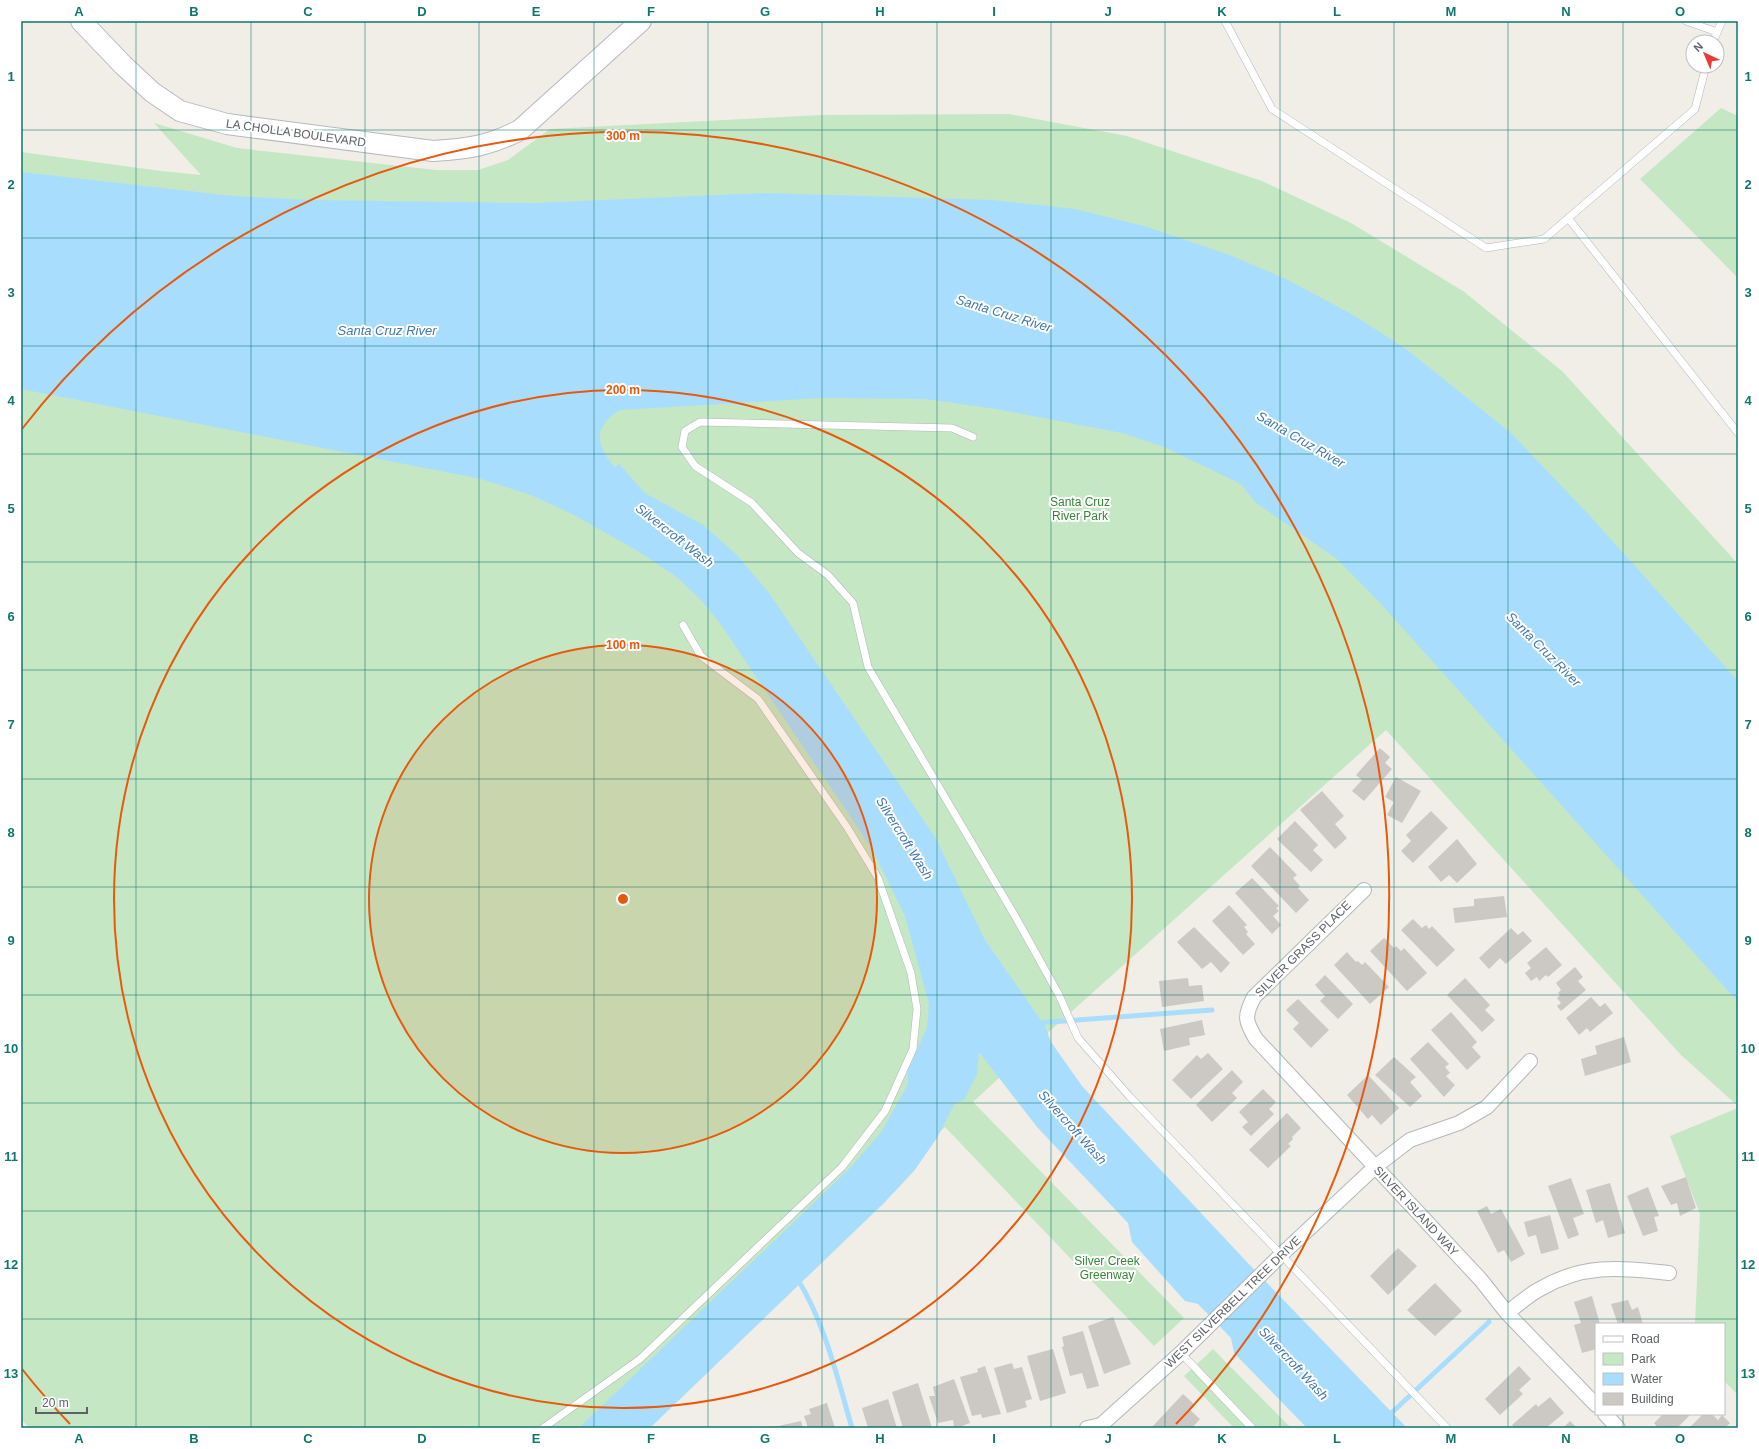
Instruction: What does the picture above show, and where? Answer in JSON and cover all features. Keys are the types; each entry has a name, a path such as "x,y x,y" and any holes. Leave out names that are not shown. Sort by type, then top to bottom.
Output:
{"street":[{"name":"LA CHOLLA BOULEVARD","path":"81,21 123,65 152,92 180,111 227,124 433,151 467,149 498,141 520,130 641,21"},
{"name":"SILVER GRASS PLACE","path":"1244,1014 1254,997 1266,983 1364,890"},
{"name":"SILVER ISLAND WAY","path":"1244,1014 1248,1026 1256,1039 1481,1280 1507,1313 1595,1404"},
{"name":"WEST SILVERBELL TREE DRIVE","path":"1097,1427 1181,1353 1281,1255 1375,1168 1410,1140 1459,1123 1487,1107 1530,1061"},
{"path":"1507,1313 1540,1289 1571,1275 1596,1269 1624,1268 1669,1273"},
{"path":"1606,1415 1618,1428"}],"lane":[{"path":"1226,21 1272,109 1486,248 1544,239 1695,110 1704,74"},
{"path":"1686,21 1718,32 1722,21"},
{"path":"1568,218 1738,433"},
{"path":"973,437 952,428 700,422 685,430 682,448 695,466 752,503 798,553 828,575 853,602 868,667 1015,916 1059,995 1078,1038 1130,1097 1447,1428"},
{"path":"543,1428 640,1359 842,1167 885,1111 913,1049 917,1009 911,973 878,878 847,827 758,698 701,656 683,625"},
{"path":"1181,1353 1252,1428"}],"green space":[{"path":"1721,108 1738,116 1738,278 1640,179"},
{"path":"1009,114 1127,136 1262,181 1351,223 1463,291 1562,371 1738,564 1738,1106 1681,1055 1386,730 1052,1029 973,1102 1184,1318 1154,1346 945,1127 621,1428 29,1428 21,1419 21,152 201,175 154,123 237,148 436,170 478,170 508,160 550,129 822,115"},
{"path":"1738,1108 1738,1395 1725,1382 1725,1323 1695,1323 1700,1214 1670,1136"},
{"path":"1213,1349 1291,1428 1234,1428 1184,1376"}],"water":[{"name":"Santa Cruz River","path":"21,172 233,196 309,200 534,203 766,193 993,200 1075,209 1144,226 1227,254 1286,279 1355,316 1406,349 1511,433 1591,517 1738,681 1738,1002 1381,604 1337,559 1255,502 1241,484 1164,447 1122,433 996,409 925,399 821,398 620,410 611,416 601,429 601,444 608,459 615,467 619,464 645,493 703,525 736,554 769,593 935,837 985,940 1045,1026 1051,1042 1082,1086 1245,1260 1407,1428 1307,1428 1234,1353 1231,1338 1198,1304 1185,1301 1132,1242 1128,1223 1037,1127 979,1052 977,1074 964,1100 955,1103 937,1138 914,1171 884,1203 650,1428 579,1428 851,1167 882,1131 908,1084 908,1070 927,1028 929,1004 905,916 872,849 722,626 702,601 678,578 636,550 574,515 531,495 481,479 21,389"}],"building":[{"path":"1380,748 1390,757 1385,763 1392,769 1364,801 1352,791 1362,780 1356,775"},
{"path":"1396,777 1421,791 1402,823 1387,815 1394,802 1385,797"},
{"path":"1322,791 1344,816 1335,824 1347,838 1335,849 1300,810"},
{"path":"1431,811 1448,828 1413,863 1401,851 1411,841 1406,835"},
{"path":"1295,821 1318,845 1313,850 1323,860 1311,872 1277,839"},
{"path":"1457,839 1477,864 1457,883 1449,875 1441,882 1428,867"},
{"path":"1270,847 1297,875 1293,878 1300,886 1298,888 1309,900 1296,913 1251,866"},
{"path":"1252,878 1279,906 1276,908 1279,911 1273,916 1281,925 1272,934 1235,893"},
{"path":"1504,896 1507,917 1455,923 1453,908 1474,906 1474,899"},
{"path":"1229,905 1247,925 1244,927 1248,932 1246,934 1255,944 1243,955 1212,921"},
{"path":"1413,919 1422,928 1426,925 1429,929 1432,926 1455,950 1437,967 1401,930"},
{"path":"1194,927 1230,963 1221,973 1211,962 1202,969 1177,942"},
{"path":"1511,928 1518,935 1523,931 1532,941 1506,964 1500,958 1489,969 1479,958"},
{"path":"1384,938 1394,948 1396,946 1401,951 1404,948 1427,973 1407,991 1370,951"},
{"path":"1546,947 1562,965 1548,977 1546,975 1539,981 1537,977 1531,981 1525,973 1531,968 1527,963"},
{"path":"1347,952 1356,962 1358,961 1362,965 1365,962 1389,987 1370,1004 1334,965"},
{"path":"1575,967 1583,977 1578,981 1586,990 1561,1011 1557,1006 1561,1003 1557,998 1560,995 1558,993 1561,990 1556,983"},
{"path":"1325,975 1353,1004 1338,1019 1320,1001 1325,996 1315,985"},
{"path":"1188,978 1189,986 1202,985 1204,1001 1162,1007 1159,981"},
{"path":"1465,978 1490,1005 1485,1010 1495,1020 1482,1032 1447,995"},
{"path":"1591,997 1600,1007 1605,1003 1613,1013 1590,1032 1587,1028 1579,1035 1566,1018"},
{"path":"1298,999 1329,1030 1311,1048 1293,1029 1299,1023 1286,1010"},
{"path":"1451,1012 1477,1042 1472,1047 1481,1057 1467,1070 1431,1030"},
{"path":"1202,1020 1205,1035 1189,1038 1190,1045 1164,1051 1160,1029"},
{"path":"1624,1037 1631,1062 1585,1076 1581,1059 1597,1054 1595,1046"},
{"path":"1428,1042 1449,1064 1445,1067 1450,1073 1446,1076 1455,1085 1444,1097 1410,1059"},
{"path":"1208,1053 1223,1069 1191,1099 1172,1080 1197,1055 1201,1059"},
{"path":"1394,1057 1416,1077 1410,1082 1422,1096 1410,1107 1375,1075"},
{"path":"1232,1070 1243,1082 1232,1093 1237,1098 1212,1122 1196,1105"},
{"path":"1368,1075 1399,1108 1381,1125 1372,1115 1368,1119 1347,1095"},
{"path":"1263,1089 1276,1102 1269,1109 1274,1114 1251,1136 1242,1127 1248,1122 1239,1112"},
{"path":"1287,1113 1301,1128 1292,1137 1293,1139 1288,1144 1291,1146 1268,1168 1249,1150"},
{"path":"1686,1177 1696,1208 1680,1216 1677,1203 1671,1205 1661,1186"},
{"path":"1571,1178 1584,1214 1573,1218 1579,1235 1568,1239 1548,1186"},
{"path":"1610,1183 1625,1233 1608,1238 1603,1220 1596,1223 1586,1190"},
{"path":"1648,1187 1659,1216 1654,1217 1658,1231 1643,1236 1627,1196"},
{"path":"1487,1206 1491,1214 1501,1209 1525,1254 1511,1262 1504,1250 1498,1253 1477,1211"},
{"path":"1550,1215 1559,1249 1541,1254 1536,1235 1528,1237 1524,1222"},
{"path":"1398,1248 1417,1266 1388,1295 1370,1276"},
{"path":"1435,1283 1462,1311 1435,1336 1407,1310"},
{"path":"1592,1296 1600,1323 1595,1323 1595,1349 1582,1353 1574,1325 1581,1323 1574,1302"},
{"path":"1628,1300 1632,1310 1638,1307 1643,1323 1618,1323 1611,1304"},
{"path":"1113,1317 1131,1364 1104,1374 1088,1326"},
{"path":"1083,1331 1099,1386 1087,1389 1082,1373 1070,1376 1062,1347 1064,1346 1062,1337"},
{"path":"1053,1349 1066,1393 1040,1401 1027,1356"},
{"path":"1012,1363 1014,1369 1022,1367 1032,1399 1025,1401 1027,1407 1007,1413 994,1368"},
{"path":"985,1366 1001,1414 982,1418 981,1414 972,1416 960,1377 978,1372 977,1369"},
{"path":"1519,1366 1531,1379 1519,1390 1523,1394 1500,1415 1485,1399"},
{"path":"954,1379 970,1423 957,1428 954,1428 953,1420 938,1423 929,1396 935,1396 933,1387"},
{"path":"918,1383 932,1428 903,1428 892,1392"},
{"path":"1183,1394 1195,1405 1190,1410 1200,1419 1192,1428 1151,1428"},
{"path":"1550,1397 1564,1413 1546,1428 1515,1428 1512,1425 1536,1404 1538,1407"},
{"path":"888,1399 897,1428 868,1428 862,1408"},
{"path":"827,1403 835,1428 808,1428 804,1416 811,1414 809,1409"},
{"path":"1662,1415 1690,1415 1677,1428 1658,1428 1654,1423"},
{"path":"1702,1415 1713,1415 1718,1420 1722,1415 1730,1423 1725,1428 1689,1428"},
{"path":"801,1421 803,1428 774,1428 774,1427"},
{"path":"1570,1421 1577,1428 1563,1428"}],"waterway":[{"path":"1037,1023 1212,1010"},
{"path":"797,1278 807,1295 823,1332 852,1428"},
{"path":"1387,1417 1489,1322"}],"park label":[{"name":"Santa Cruz River Park","path":"1080,509"},
{"name":"Silver Creek Greenway","path":"1107,1268"}],"water label":[{"name":"Silvercroft Wash","path":"675,535"},
{"name":"Silvercroft Wash","path":"905,838"},
{"name":"Silvercroft Wash","path":"1073,1127"},
{"name":"Silvercroft Wash","path":"1294,1363"}]}
